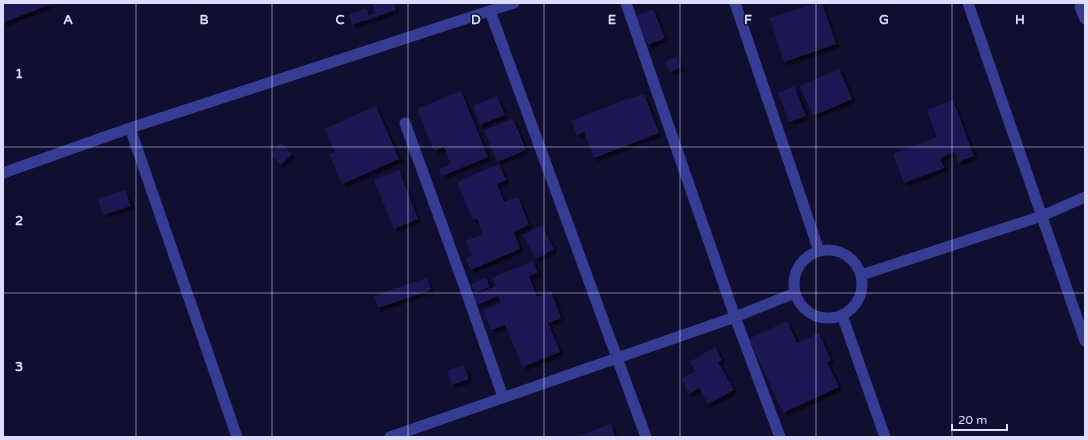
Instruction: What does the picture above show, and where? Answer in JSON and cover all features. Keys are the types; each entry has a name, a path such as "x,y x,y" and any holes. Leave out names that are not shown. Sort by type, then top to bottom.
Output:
{"street":[{"path":"3,173 130,128 514,3"},
{"path":"626,3 735,317 780,437"},
{"path":"735,3 819,251"},
{"path":"968,3 1085,341"},
{"path":"1085,5 1080,7 1085,19"},
{"path":"490,11 646,437"},
{"path":"405,123 503,397"},
{"path":"130,128 237,437"},
{"path":"861,275 1042,216 1085,197"},
{"path":"834,250 843,253 851,258 857,265 861,275 861,294 857,303 842,315 832,318 823,318 813,315 805,310 798,302 795,293 794,279 799,265 814,252 834,250"},
{"path":"390,437 735,317 795,293"},
{"path":"842,315 885,437"}],"building":[{"path":"3,3 53,3 3,23"},
{"path":"372,3 394,3 396,10 352,25 349,15 366,8 369,16 376,13"},
{"path":"816,3 822,3 836,44 784,62 770,18"},
{"path":"653,9 665,38 648,45 636,16"},
{"path":"677,57 681,67 670,72 665,62"},
{"path":"839,69 852,99 813,116 800,86"},
{"path":"794,86 806,116 789,122 778,93"},
{"path":"461,91 488,157 442,176 439,169 451,164 444,147 434,151 417,109"},
{"path":"644,94 659,133 594,158 584,132 577,135 571,121"},
{"path":"497,96 505,115 480,125 473,106"},
{"path":"953,100 974,156 958,162 955,152 940,158 944,168 904,183 893,154 937,137 927,110"},
{"path":"376,106 399,159 342,184 329,154 335,152 325,129"},
{"path":"513,119 526,150 497,162 484,130"},
{"path":"281,143 292,154 281,165 270,155"},
{"path":"499,164 506,180 497,184 504,202 518,197 529,225 514,232 520,249 471,270 466,258 472,255 466,241 483,234 477,219 473,220 457,182"},
{"path":"399,170 418,219 394,229 374,180"},
{"path":"125,190 131,206 103,215 98,199"},
{"path":"542,225 554,249 536,259 523,235"},
{"path":"533,261 538,273 529,276 537,297 551,291 561,318 548,323 560,352 523,367 505,325 491,330 483,310 501,303 498,296 477,305 473,295 496,286 492,278"},
{"path":"427,278 431,290 378,308 374,296"},
{"path":"486,278 490,287 475,293 471,284"},
{"path":"787,321 797,343 819,333 831,360 827,362 839,387 783,413 749,339"},
{"path":"715,347 722,360 718,362 734,390 708,404 699,388 689,394 681,379 695,371 690,362"},
{"path":"464,365 469,379 452,385 448,371"},
{"path":"611,424 615,437 577,437 602,427"}]}
